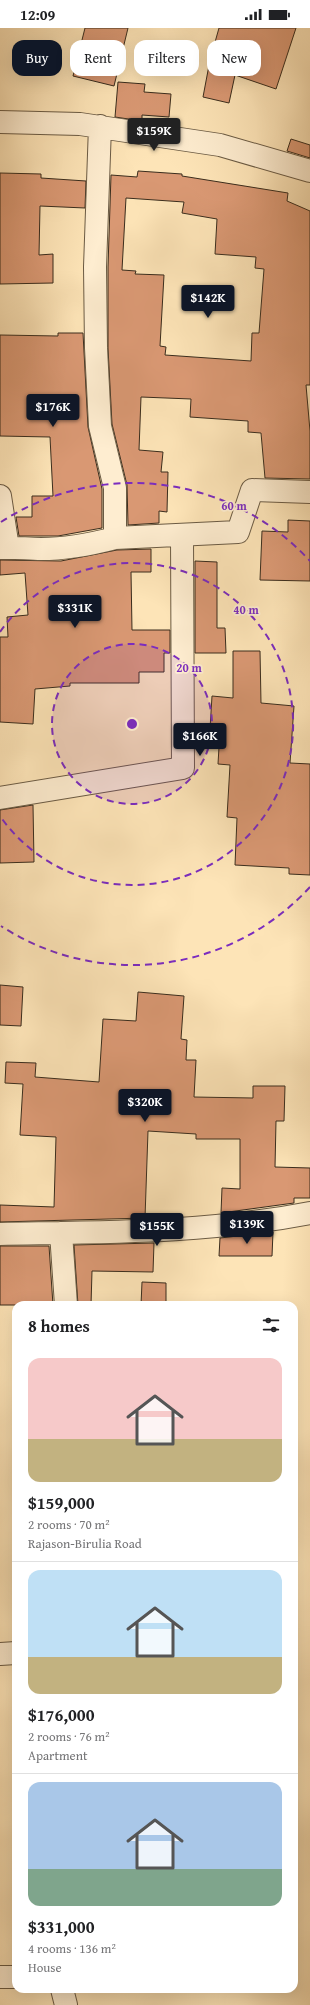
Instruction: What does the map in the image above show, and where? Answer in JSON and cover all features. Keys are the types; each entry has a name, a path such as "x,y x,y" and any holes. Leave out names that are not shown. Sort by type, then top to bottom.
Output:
{"street":[{"path":"0,122 100,126 220,145 310,171"},
{"path":"100,126 95,267 96,348 100,426 115,488 115,538"},
{"path":"0,496 4,548 41,549 95,543 115,538 238,532 252,490 310,492"},
{"path":"0,798 183,768 182,535"},
{"path":"0,1234 145,1231 263,1223 310,1213"},
{"path":"61,1232 66,1301"},
{"path":"0,1654 12,1653"},
{"path":"0,1977 12,1977"},
{"path":"63,1993 66,2005"}],"building":[{"path":"85,28 128,28 125,40 82,40"},
{"path":"219,28 296,28 276,89 238,76 261,76 261,40 216,40"},
{"path":"73,76 116,76 114,86"},
{"path":"207,76 235,76 229,103 203,97"},
{"path":"118,82 145,84 144,92 171,94 169,117 142,115 142,121 115,117"},
{"path":"291,139 310,145 310,158 287,151"},
{"path":"138,171 182,174 182,176 288,193 287,201 310,211 310,385 306,385 310,431 310,479 265,478 261,433 248,432 248,421 190,417 191,399 141,397 139,450 163,452 161,472 168,472 167,512 159,511 159,523 128,525 127,485 112,424 108,348 108,267 111,175 137,177","holes":["126,198 184,202 182,213 217,219 215,254 256,257 255,268 264,269 259,333 252,333 251,361 165,355 166,347 160,346 164,275 135,274 136,271 122,270"]},
{"path":"0,173 41,174 41,178 86,181 85,208 40,206 39,255 53,254 53,283 0,284"},
{"path":"58,333 83,333 88,427 102,489 102,528 58,536 19,536 16,517 32,517 32,496 53,496 50,437 0,436 0,335 58,336"},
{"path":"288,520 310,521 310,581 260,580 262,531 288,532"},
{"path":"151,549 151,572 131,572 132,630 170,630 170,653 164,653 164,672 139,672 139,683 70,683 70,686 35,689 33,724 0,722 0,637 8,637 7,617 28,615 25,573 0,575 0,560 61,561 117,550"},
{"path":"195,561 217,562 217,628 225,628 226,653 195,653"},
{"path":"233,651 260,651 261,703 294,706 290,763 310,764 310,875 289,874 289,868 235,865 237,818 227,817 230,765 218,764 220,730 210,729 212,696 233,698"},
{"path":"33,805 34,862 0,863 0,810"},
{"path":"0,985 23,987 21,1026 0,1025"},
{"path":"138,992 184,996 181,1039 187,1040 186,1060 196,1060 194,1097 253,1098 253,1086 285,1086 284,1121 276,1121 275,1167 310,1168 310,1198 294,1198 294,1203 221,1213 222,1188 240,1189 240,1139 196,1139 196,1134 148,1131 145,1218 0,1222 0,1205 54,1207 56,1137 20,1135 23,1084 5,1083 6,1062 36,1063 35,1077 99,1082 103,1019 136,1021"},
{"path":"273,1232 272,1256 219,1256 220,1238"},
{"path":"154,1243 153,1272 92,1271 91,1301 78,1301 74,1245"},
{"path":"0,1246 49,1246 53,1301 12,1301 12,1305 0,1305"},
{"path":"142,1282 166,1283 166,1301 141,1301"}]}
